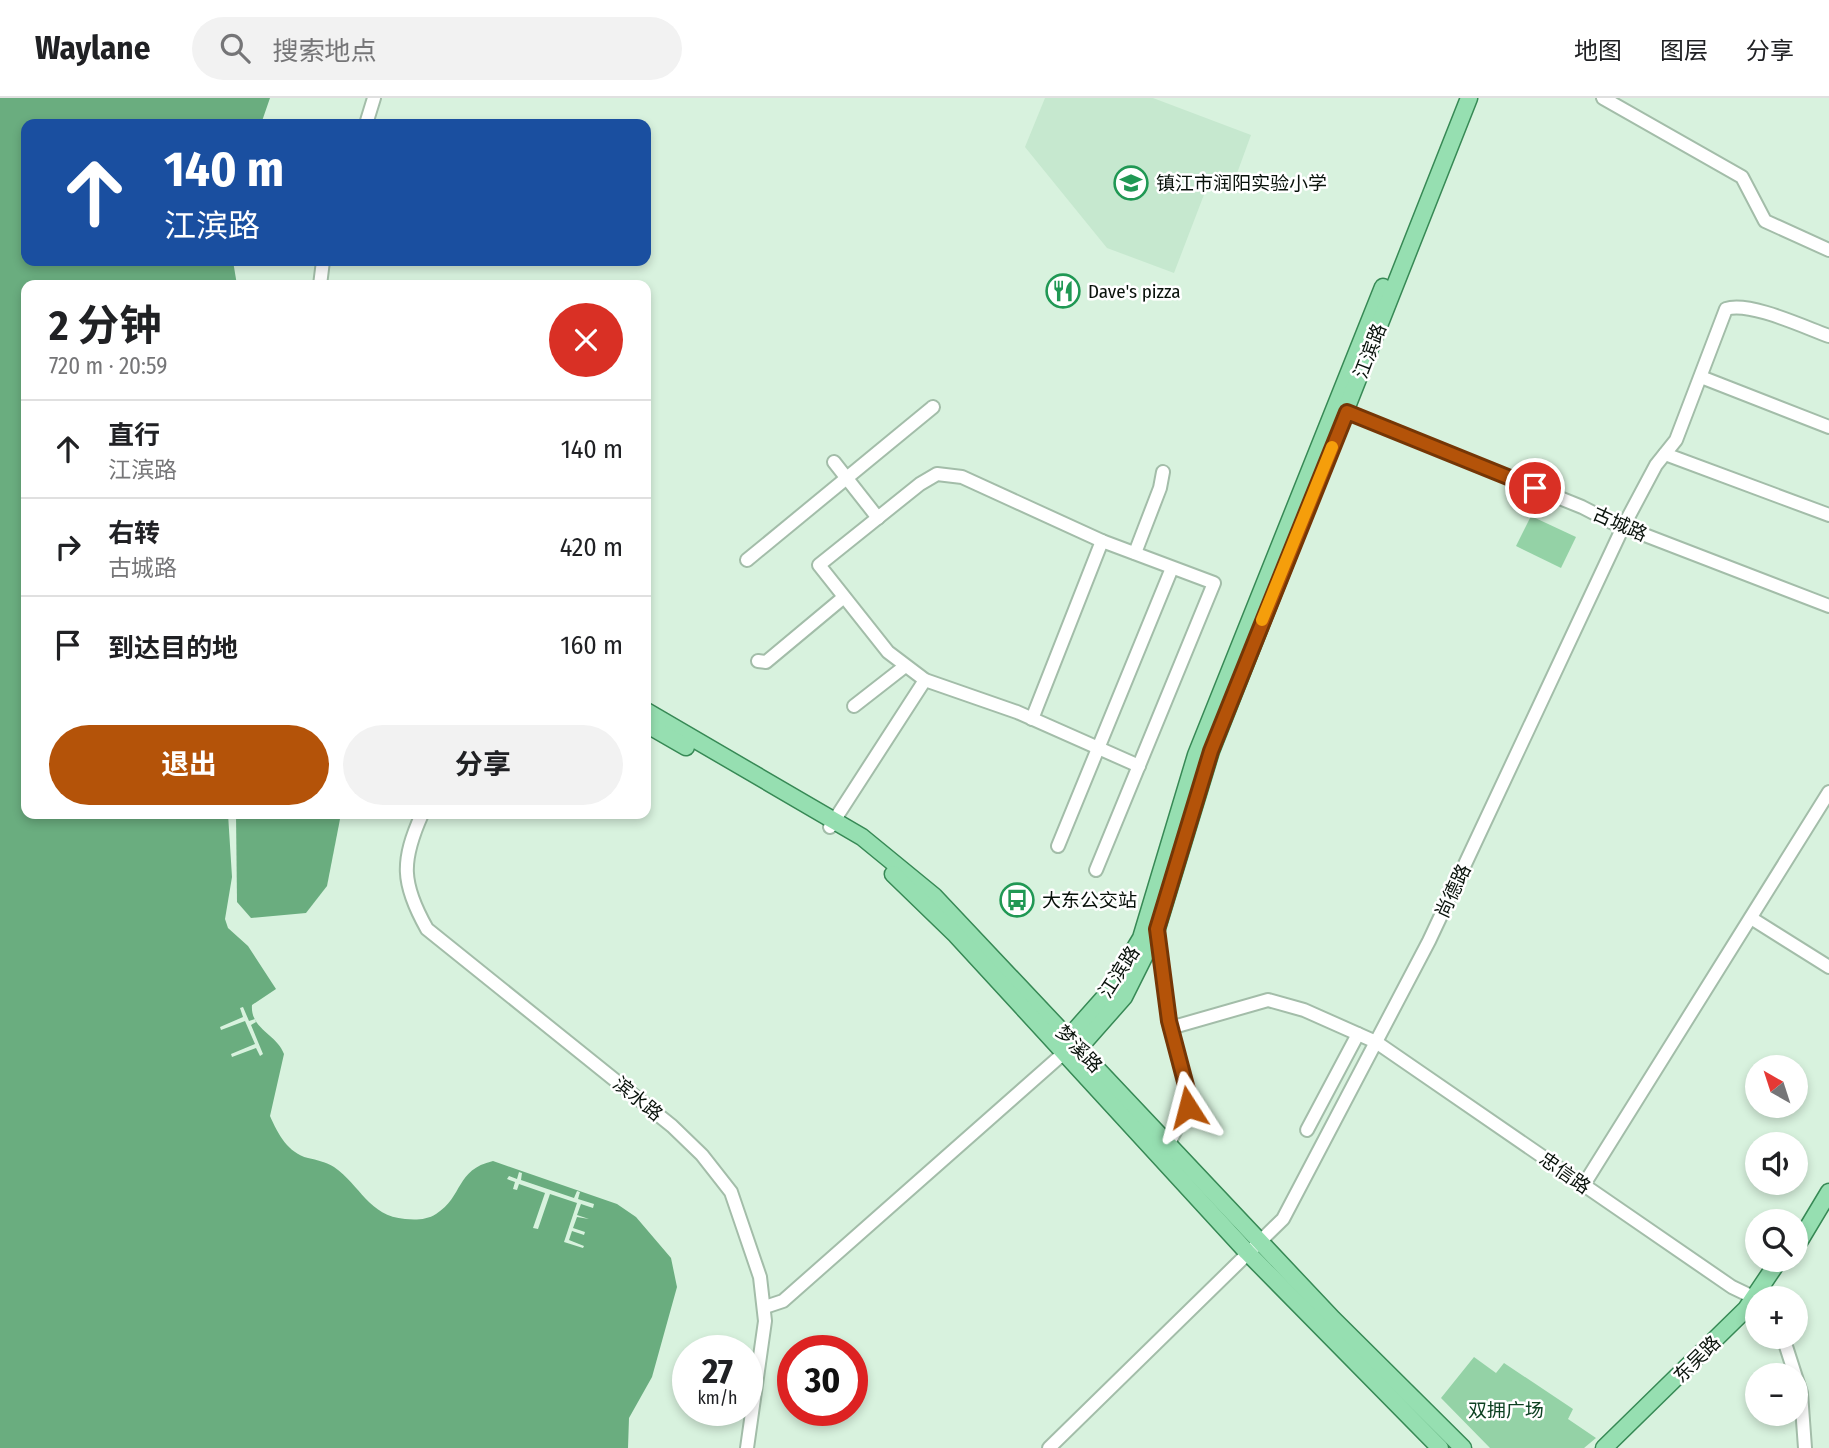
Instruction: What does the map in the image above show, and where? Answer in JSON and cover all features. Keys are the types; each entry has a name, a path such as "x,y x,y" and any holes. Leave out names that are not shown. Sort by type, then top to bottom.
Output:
{"main road":[{"name":"江滨路","path":"1071,1046 1124,997 1157,929 1211,751 1459,98"},
{"name":"江滨路","path":"1071,1046 1108,993 1141,938 1196,755 1469,98"},
{"name":"梦溪路","path":"651,714 832,823 927,906 1169,1143 1255,1249 1463,1448"},
{"name":"梦溪路","path":"651,727 832,823"},
{"name":"梦溪路","path":"1071,1046 1440,1448"},
{"path":"1808,1213 1829,1178"},
{"path":"1808,1227 1829,1192"},
{"name":"东吴路","path":"1604,1448 1745,1313"},
{"name":"东吴路","path":"1614,1448 1745,1313"}],"street":[{"path":"368,119 374,98"},
{"path":"1603,98 1742,177 1765,221 1829,250"},
{"name":"尚德路","path":"1049,1448 1283,1219 1429,941 1623,527 1665,454 1676,440 1726,309 1735,306 1829,336"},
{"path":"1701,377 1829,427"},
{"path":"747,560 933,407"},
{"name":"古城路","path":"1341,409 1582,507 1623,527 1829,606"},
{"path":"1665,454 1829,514"},
{"path":"834,463 877,518"},
{"path":"1135,554 1160,488 1163,472"},
{"path":"1096,870 1139,766 1214,583 1102,541 962,477 937,474 920,484 819,565 888,652 904,667 927,681 1032,719 1139,766"},
{"path":"1032,719 1102,541"},
{"path":"1058,846 1172,568"},
{"path":"758,661 766,662 844,597"},
{"path":"854,706 904,667"},
{"path":"832,823 887,741 920,702 927,681"},
{"path":"1583,1186 1829,792"},
{"name":"滨水路","path":"420,819 408,846 405,877 415,908 427,929 642,1101 702,1155 731,1192 748,1237 765,1307 747,1448"},
{"path":"1751,918 1829,967"},
{"path":"1157,929 1170,1028 1189,1097 1188,1107 1169,1143"},
{"name":"忠信路","path":"1170,1028 1268,1000 1304,1010 1376,1042 1583,1186 1745,1294"},
{"path":"1307,1130 1358,1034"},
{"name":"江滨路","path":"765,1307 783,1301 1071,1046"},
{"path":"1787,1349 1801,1393 1805,1448"}],"shaded area":[{"path":"0,98 270,98 263,119 21,119 21,266 234,266 236,280 21,280 21,819 228,819 232,877 225,919 228,928 248,946 276,989 252,1005 255,1020 276,1041 284,1054 270,1116 289,1147 301,1155 334,1167 374,1206 393,1217 421,1219 432,1216 445,1207 472,1171 493,1161 617,1204 636,1217 671,1258 677,1287 652,1377 629,1418 628,1448 0,1448"},
{"name":"镇江市润阳实验小学","path":"1045,98 1153,98 1251,135 1232,187 1210,179 1174,273 1107,248 1025,147"},
{"path":"236,819 340,819 327,886 306,913 251,918 237,902"}],"green space":[{"path":"1531,516 1576,537 1561,568 1516,546"},
{"name":"双拥广场","path":"1474,1357 1496,1373 1504,1363 1573,1409 1568,1419 1596,1438 1584,1448 1490,1448 1441,1398"}],"pier":[{"path":"243,1007 249,1021 255,1019 256,1022 251,1025 263,1054 260,1056 256,1048 232,1057 231,1054 255,1044 245,1021 221,1030 220,1027 243,1017 240,1008"},
{"path":"519,1172 522,1173 521,1180 574,1198 577,1191 580,1192 578,1199 594,1204 593,1208 581,1204 577,1215 589,1219 577,1217 573,1228 585,1232 584,1235 572,1231 569,1240 584,1246 583,1248 564,1242 577,1203 550,1194 538,1229 533,1228 545,1193 519,1184 517,1190 513,1189 515,1182 507,1179 509,1176 517,1179"}],"slow traffic":[{"path":"1262,620 1332,447"}],"place":[{"name":"镇江市润阳实验小学","path":"1131,183"},
{"name":"Dave's pizza","path":"1063,291"},
{"name":"大东公交站","path":"1017,900"}],"route":[{"path":"1188,1107 1189,1097 1169,1021 1157,929 1211,751 1347,412 1535,488"}]}
